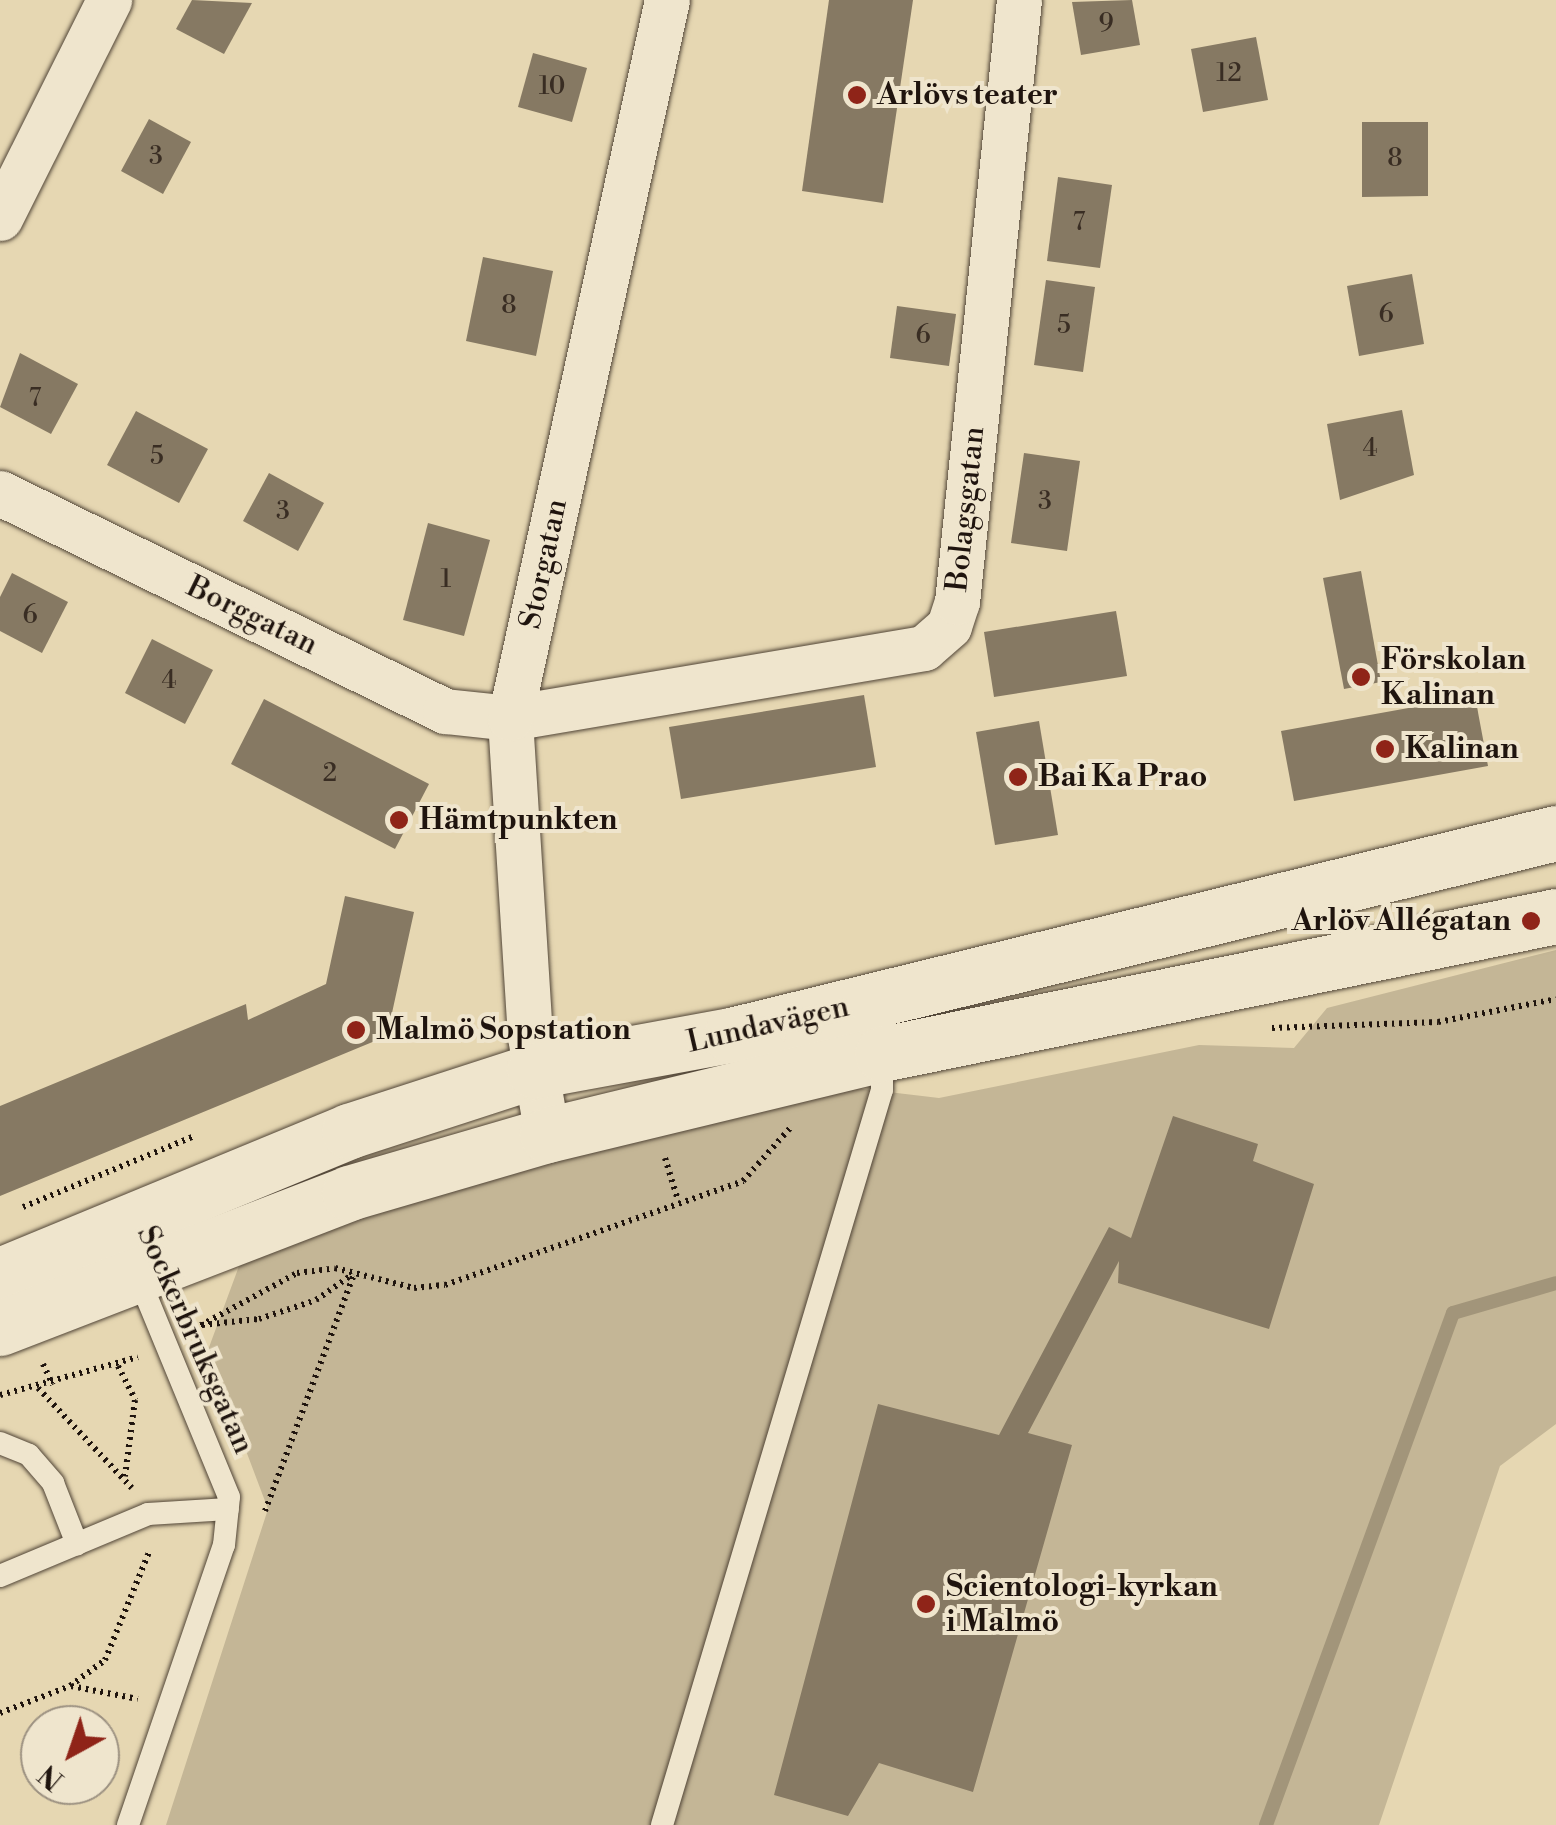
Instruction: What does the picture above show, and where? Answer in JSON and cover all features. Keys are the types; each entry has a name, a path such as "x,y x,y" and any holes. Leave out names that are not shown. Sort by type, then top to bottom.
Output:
{"main road":[{"name":"Lundavägen","path":"0,1274 110,1224 534,1071 731,1036 1556,833"},
{"name":"Lundavägen","path":"0,1328 348,1194 547,1134 882,1054 1556,916"}],"street":[{"path":"0,218 109,0"},
{"name":"Storgatan","path":"547,1134 534,1071 510,718 667,0"},
{"name":"Bolagsgatan","path":"510,718 924,648 949,626 1019,0"},
{"name":"Borggatan","path":"0,493 445,711 510,718"}],"lane":[{"path":"662,1825 882,1090 882,1054"},
{"name":"Sockerbruksgatan","path":"110,1224 138,1276 224,1476 228,1510 128,1825"},
{"path":"0,1443 29,1455 52,1483 76,1544"},
{"path":"0,1576 148,1514 228,1510"}],"path":[{"path":"1265,1029 1438,1022 1556,999"},
{"path":"354,1274 316,1300 201,1326 274,1280 317,1269 354,1274 414,1288 445,1285 743,1181 798,1119"},
{"path":"228,1510 264,1514 354,1274"},
{"path":"0,1395 118,1366 135,1400 125,1477"},
{"path":"0,1713 70,1686 118,1642 144,1577 148,1514 125,1477 38,1388"},
{"path":"70,1686 166,1706"}],"shaded area":[{"path":"1556,950 1556,1424 1500,1466 1379,1825 166,1825 268,1509 208,1350 242,1258 359,1204 821,1084 939,1098 1199,1045 1294,1048 1327,1008"}],"building":[{"path":"192,0 252,3 224,54 176,29"},
{"name":"Arlövs teater","path":"829,0 913,0 883,203 802,191"},
{"path":"1132,0 1140,45 1081,55 1072,2"},
{"path":"1256,37 1268,100 1203,112 1191,49"},
{"path":"533,53 587,68 572,122 518,107"},
{"path":"149,119 191,142 163,194 121,171"},
{"path":"1362,122 1428,122 1428,196 1362,197"},
{"path":"1058,177 1112,185 1100,268 1047,261"},
{"path":"483,257 553,271 536,356 466,341"},
{"path":"1412,274 1424,344 1359,356 1347,286"},
{"path":"1046,280 1095,287 1083,372 1034,365"},
{"path":"897,306 956,314 949,366 890,358"},
{"path":"20,353 78,384 51,434 0,407"},
{"path":"1402,410 1414,475 1340,500 1327,424"},
{"path":"136,411 208,449 179,503 107,465"},
{"path":"1024,453 1080,461 1067,551 1011,543"},
{"path":"269,473 324,503 298,551 243,521"},
{"path":"428,523 490,540 464,636 403,620"},
{"path":"1361,571 1381,682 1344,689 1323,578"},
{"path":"12,573 68,602 42,653 0,631 0,597"},
{"path":"1116,611 1127,676 994,697 984,632"},
{"path":"152,639 213,670 185,724 125,693"},
{"path":"864,695 876,767 681,799 669,727"},
{"name":"Kalinan","path":"1475,696 1488,766 1294,801 1281,731"},
{"path":"264,699 429,784 395,849 231,764"},
{"path":"1039,721 1058,835 995,845 976,732"},
{"path":"345,896 414,912 387,1036 0,1196 0,1106 246,1004 248,1020 326,984"},
{"name":"Scientologi-kyrkan i Malmö","path":"1173,1116 1258,1144 1253,1161 1314,1184 1269,1329 1118,1283 1119,1261 1028,1433 1072,1445 973,1792 879,1763 848,1816 774,1795 878,1404 999,1435 1109,1227 1131,1238"}],"waterway":[{"path":"1266,1825 1453,1313 1556,1283"}],"place":[{"name":"Arlövs teater","path":"857,95"},
{"name":"Förskolan Kalinan","path":"1361,677"},
{"name":"Kalinan","path":"1385,749"},
{"name":"Bai Ka Prao","path":"1018,777"},
{"name":"Hämtpunkten","path":"399,820"},
{"name":"Arlöv Allégatan","path":"1531,921"},
{"name":"Malmö Sopstation","path":"356,1030"},
{"name":"Scientologi-kyrkan i Malmö","path":"926,1604"}]}
